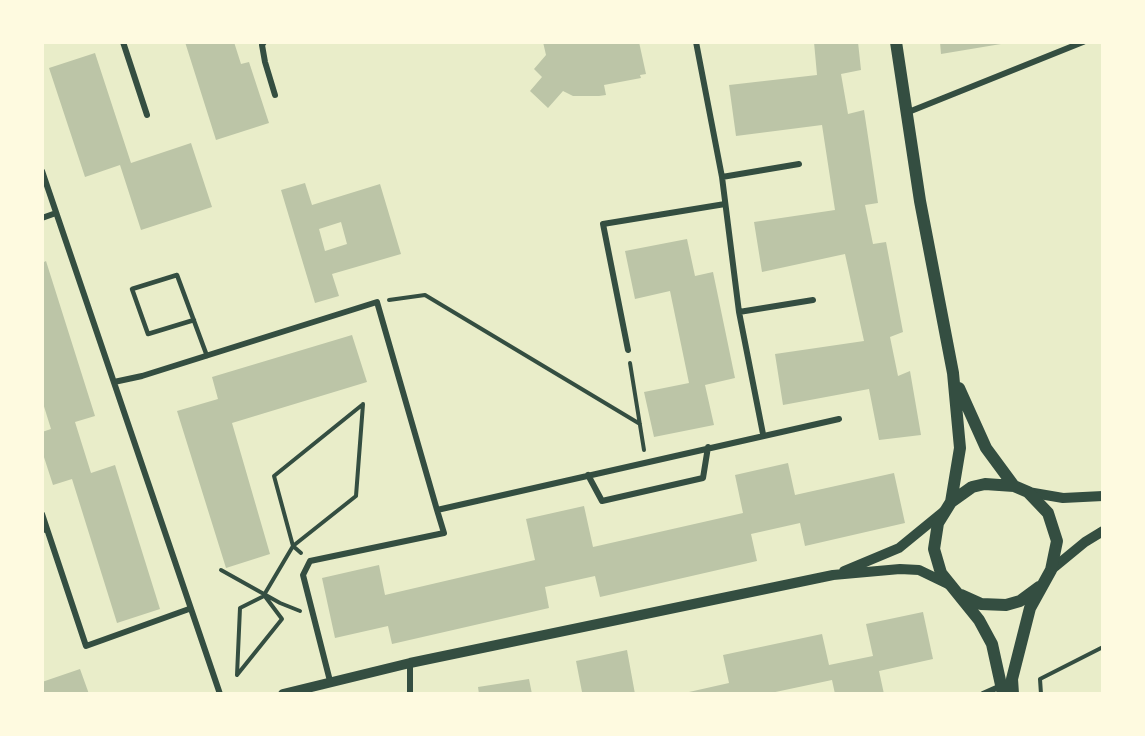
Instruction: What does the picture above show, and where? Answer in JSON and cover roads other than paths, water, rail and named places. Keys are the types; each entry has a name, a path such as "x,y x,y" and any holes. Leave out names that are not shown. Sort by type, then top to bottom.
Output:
{"main road":[{"path":"896,42 905,113 953,373 960,448 947,507 935,536 934,549 936,561 953,588 979,620 992,644 1002,690"},
{"path":"953,373 975,429 999,469 1014,486"},
{"path":"947,507 961,493 985,484 1014,486 1028,492 1039,501 1054,527 1056,556 1030,608 1012,679 1012,694"},
{"path":"953,588 981,604 1006,605 1020,601 1043,583"}],"street":[{"path":"123,42 147,115"},
{"path":"264,42 262,45 265,62 275,95"},
{"path":"696,42 722,177 739,312 763,434"},
{"path":"905,113 1083,42"},
{"path":"722,177 799,164"},
{"path":"42,171 189,609 220,694"},
{"path":"628,350 603,224 725,204"},
{"path":"42,218 56,213"},
{"path":"739,312 813,300"},
{"path":"114,382 142,376 376,302 444,533 310,561 303,575 330,681"},
{"path":"436,510 763,434 839,419"},
{"path":"588,475 602,501 614,499 704,478 708,447"},
{"path":"1028,492 1063,498 1103,496"},
{"path":"833,575 899,548 947,507"},
{"path":"42,514 45,529 86,646 189,609"},
{"path":"1051,570 1085,542 1103,531"},
{"path":"284,694 410,663 833,575 900,568 919,570 953,588"},
{"path":"410,663 410,694"},
{"path":"983,694 1002,690"}],"lane":[{"path":"194,320 148,334 132,289 177,275 194,320 207,356"}]}
